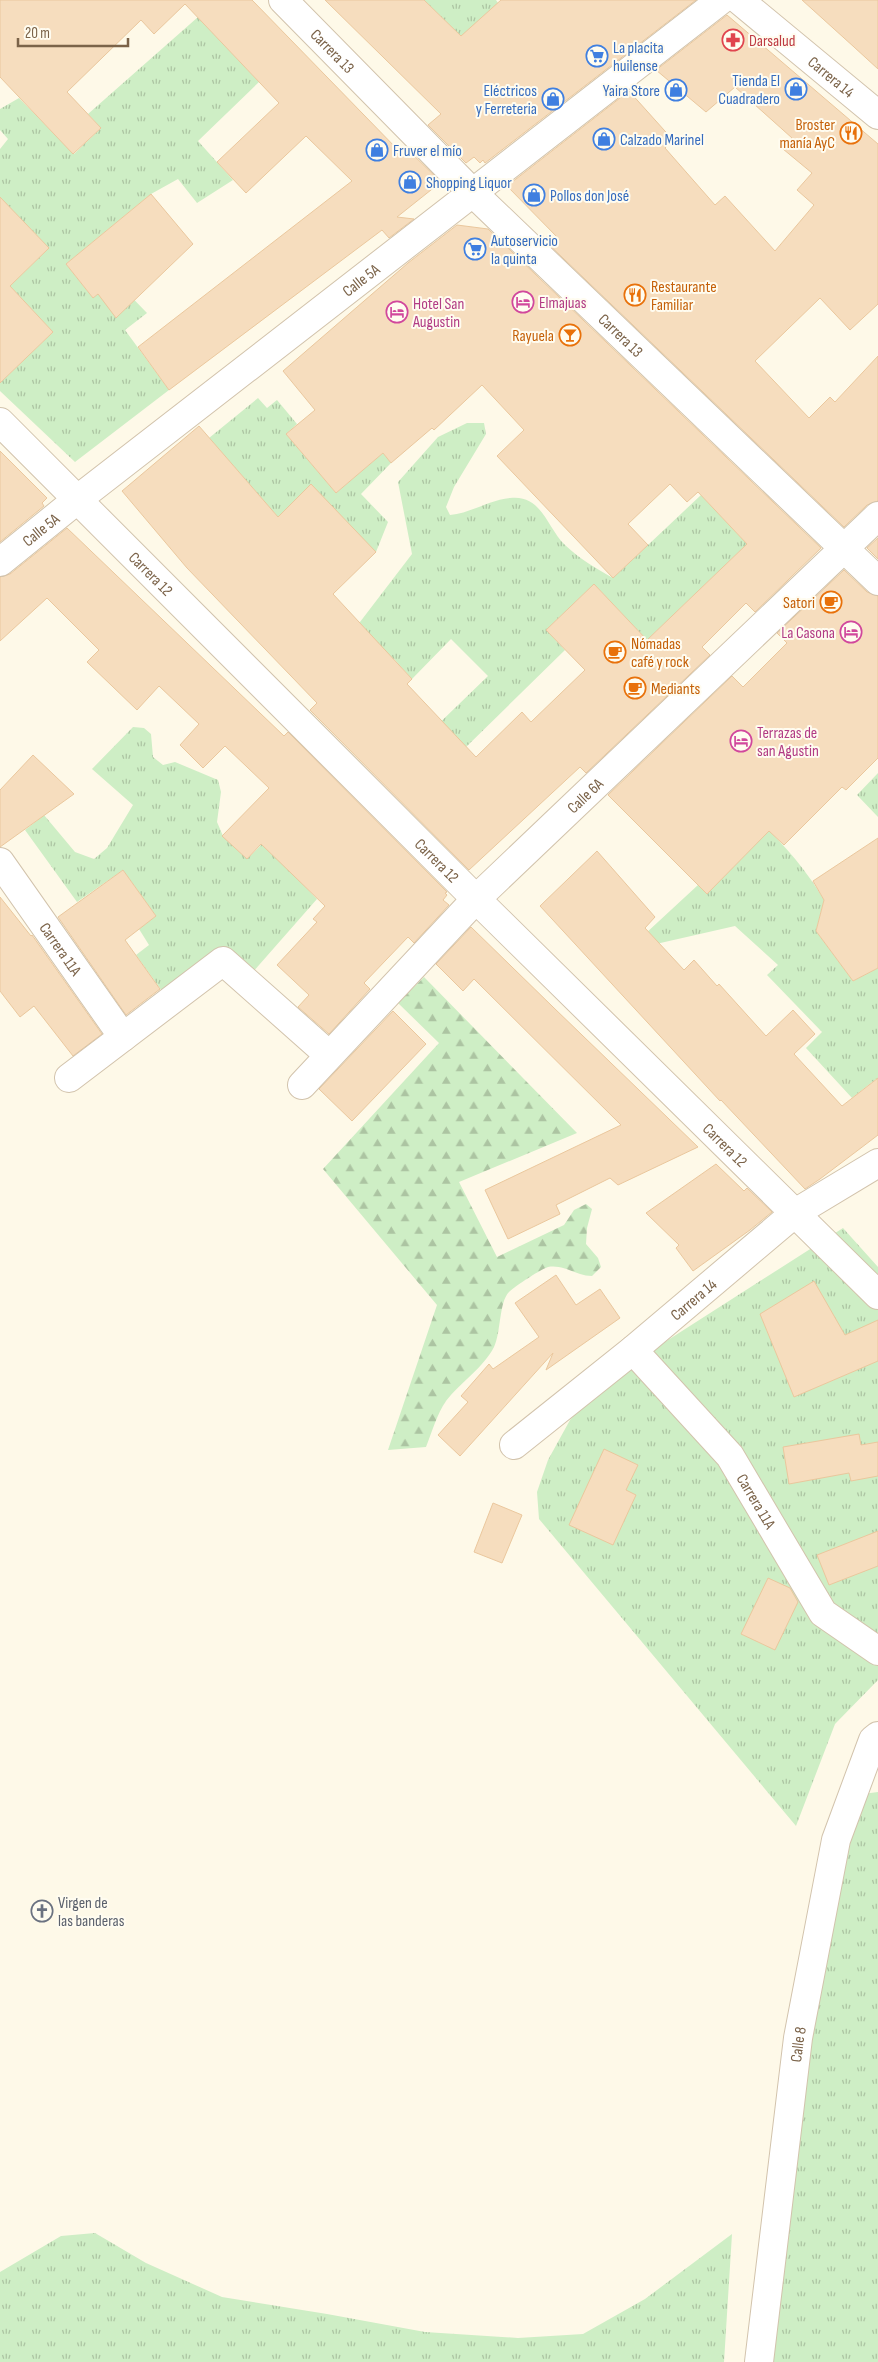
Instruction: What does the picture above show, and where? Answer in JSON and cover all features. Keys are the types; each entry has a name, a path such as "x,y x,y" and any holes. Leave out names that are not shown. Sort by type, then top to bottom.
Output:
{"street":[{"name":"Carrera 13","path":"283,0 472,192 878,581"},
{"name":"Calle 5A","path":"0,562 78,499 721,0"},
{"name":"Carrera 14","path":"739,0 878,115"},
{"name":"Carrera 12","path":"0,422 476,900 878,1295"},
{"name":"Calle 6A","path":"302,1085 476,900 878,516"},
{"name":"Carrera 11A","path":"0,862 123,1037"},
{"path":"69,1078 223,960 330,1056"},
{"name":"Carrera 14","path":"514,1445 633,1350 796,1213 878,1163"},
{"name":"Carrera 11A","path":"633,1350 730,1456 823,1613 878,1651"},
{"name":"Calle 8","path":"760,2362 798,2038 836,1840 873,1740 878,1736"}],"green space":[{"path":"424,0 496,0 498,3 462,38"},
{"path":"198,17 259,82 198,141 233,180 197,203 178,179 151,194 66,264 93,298 115,280 147,313 125,330 169,390 75,462 0,391 0,383 53,332 10,286 49,248 15,213 0,227 0,149 8,139 0,130 0,109 19,98 74,154 101,128 88,114"},
{"path":"258,398 267,408 277,400 297,424 286,434 336,493 383,453 391,463 361,494 388,522 376,552 278,517 209,438"},
{"path":"467,423 484,423 486,434 454,487 446,507 450,515 465,512 502,499 521,498 530,501 543,514 565,545 576,555 613,578 701,495 747,544 647,640 594,584 546,630 565,650 465,748 426,736 488,676 451,639 412,679 394,659 369,683 335,646 360,622 412,554 398,482 438,437"},
{"path":"133,727 144,728 151,734 153,757 163,765 175,762 218,780 221,792 217,822 223,836 247,859 263,843 317,899 252,973 226,950 167,998 136,955 149,945 139,929 156,916 123,870 77,902 25,830 44,815 75,852 94,859 107,848 133,805 92,769"},
{"path":"878,773 878,817 857,795"},
{"path":"741,802 786,848 824,900 816,931 853,981 878,968 878,1081 876,1079 852,1098 806,1048 822,1032 767,975 778,965 735,926 656,944 645,934 698,885"},
{"path":"424,977 577,1133 459,1182 497,1257 564,1225 574,1210 586,1204 592,1209 587,1228 586,1244 598,1258 601,1267 592,1276 559,1267 548,1267 534,1274 509,1292 503,1303 494,1347 478,1368 446,1401 437,1417 426,1447 388,1450 437,1305 323,1169 439,1043 398,1003"},
{"path":"843,1228 878,1267 878,1680 835,1724 796,1826 539,1519 537,1492 548,1460 570,1420 604,1381"},
{"path":"878,1792 878,2362 765,2362 833,1871 863,1794"},
{"path":"95,2233 146,2263 222,2297 425,2332 518,2338 583,2334 645,2299 732,2234 724,2362 0,2362 0,2272 61,2236"}],"building":[{"path":"0,0 252,0 400,152 405,147 441,182 397,217 414,219 389,238 382,230 169,390 138,347 352,181 306,136 246,193 217,162 279,103 185,4 154,34 141,20 67,92 101,128 73,154 0,77"},
{"path":"325,0 424,0 461,36 501,0 696,0 485,163 483,160 480,163 474,157 466,163 428,125 441,114"},
{"path":"802,0 878,0 878,69 854,47"},
{"path":"727,15 878,144 878,304 850,330 820,298 755,361 809,418 830,397 835,402 878,356 878,501 867,505 844,527 540,236 558,238 507,186 629,91 673,140 665,148 715,205 725,196 775,251 814,205 797,190 812,173 783,149 792,138 735,87 706,112 656,70"},
{"path":"151,194 193,244 116,318 98,294 93,298 66,264"},
{"path":"0,197 49,248 10,286 53,332 0,383"},
{"path":"457,225 488,229 821,548 755,612 746,603 702,647 710,655 586,773 580,767 469,870 310,710 317,703 187,568 122,491 199,426 278,517 311,484 376,552 333,594 412,679 407,684 476,757 522,712 531,722 585,670 546,630 594,584 647,640 747,544 698,492 687,502 670,484 628,524 648,545 613,578 497,456 524,430 482,385 434,430 432,428 391,463 383,453 336,493 286,434 315,410 283,371 408,263"},
{"path":"0,451 47,498 42,503 44,506 0,542"},
{"path":"67,528 284,736 288,732 447,892 443,900 449,905 414,943 408,937 364,983 370,989 329,1034 298,1007 309,995 277,965 317,922 313,919 325,906 261,844 247,859 222,836 269,788 225,746 203,768 180,745 199,724 159,686 137,710 87,662 99,650 47,598 0,641 0,577 10,574"},
{"path":"878,538 878,559 867,548"},
{"path":"844,570 867,592 878,596 878,758 846,790 842,787 784,845 769,831 707,894 608,795 732,676 743,687 787,643 777,633"},
{"path":"33,755 74,794 0,847 0,790"},
{"path":"878,838 878,968 853,981 816,931 824,900 813,881"},
{"path":"597,851 655,917 645,928 684,970 694,960 717,986 719,984 766,1036 793,1010 815,1034 794,1054 842,1106 878,1078 878,1135 805,1189 720,1101 540,906"},
{"path":"123,870 156,916 125,940 160,989 126,1015 58,917"},
{"path":"0,897 32,935 102,1034 73,1056 34,1006 20,1017 0,991"},
{"path":"471,927 698,1147 618,1185 610,1178 556,1205 560,1214 508,1239 485,1190 621,1125 474,979 463,991 436,964"},
{"path":"393,1011 426,1044 352,1121 319,1089"},
{"path":"716,1164 744,1191 747,1188 772,1212 693,1271 676,1248 679,1245 646,1213"},
{"path":"556,1275 576,1305 600,1289 620,1318 546,1370 553,1353 460,1456 438,1435 468,1402 461,1396 489,1364 493,1369 539,1337 515,1303"},
{"path":"814,1281 845,1335 878,1320 878,1361 794,1397 760,1314"},
{"path":"859,1434 861,1445 878,1442 878,1476 851,1481 849,1473 789,1484 783,1447"},
{"path":"604,1449 638,1465 626,1490 636,1495 613,1545 569,1525"},
{"path":"493,1503 522,1515 502,1563 474,1552"},
{"path":"878,1531 878,1566 829,1585 817,1555"},
{"path":"768,1578 790,1588 798,1602 775,1650 741,1634"}],"place":[{"name":"Darsalud","path":"733,40"},
{"name":"La placita huilense","path":"597,56"},
{"name":"Tienda El Cuadradero","path":"796,89"},
{"name":"Yaira Store","path":"676,90"},
{"name":"Eléctricos y Ferreteria","path":"553,99"},
{"name":"Broster manía AyC","path":"851,133"},
{"name":"Calzado Marinel","path":"604,139"},
{"name":"Fruver el mío","path":"377,150"},
{"name":"Shopping Liquor","path":"410,182"},
{"name":"Pollos don José","path":"534,195"},
{"name":"Autoservicio la quinta","path":"475,249"},
{"name":"Restaurante Familiar","path":"635,295"},
{"name":"Elmajuas","path":"523,302"},
{"name":"Hotel San Augustin","path":"397,312"},
{"name":"Rayuela","path":"570,335"},
{"name":"Satori","path":"831,602"},
{"name":"La Casona","path":"851,632"},
{"name":"Nómadas café y rock","path":"615,652"},
{"name":"Mediants","path":"635,688"},
{"name":"Terrazas de san Agustin","path":"741,741"},
{"name":"Virgen de las banderas","path":"42,1911"}]}
